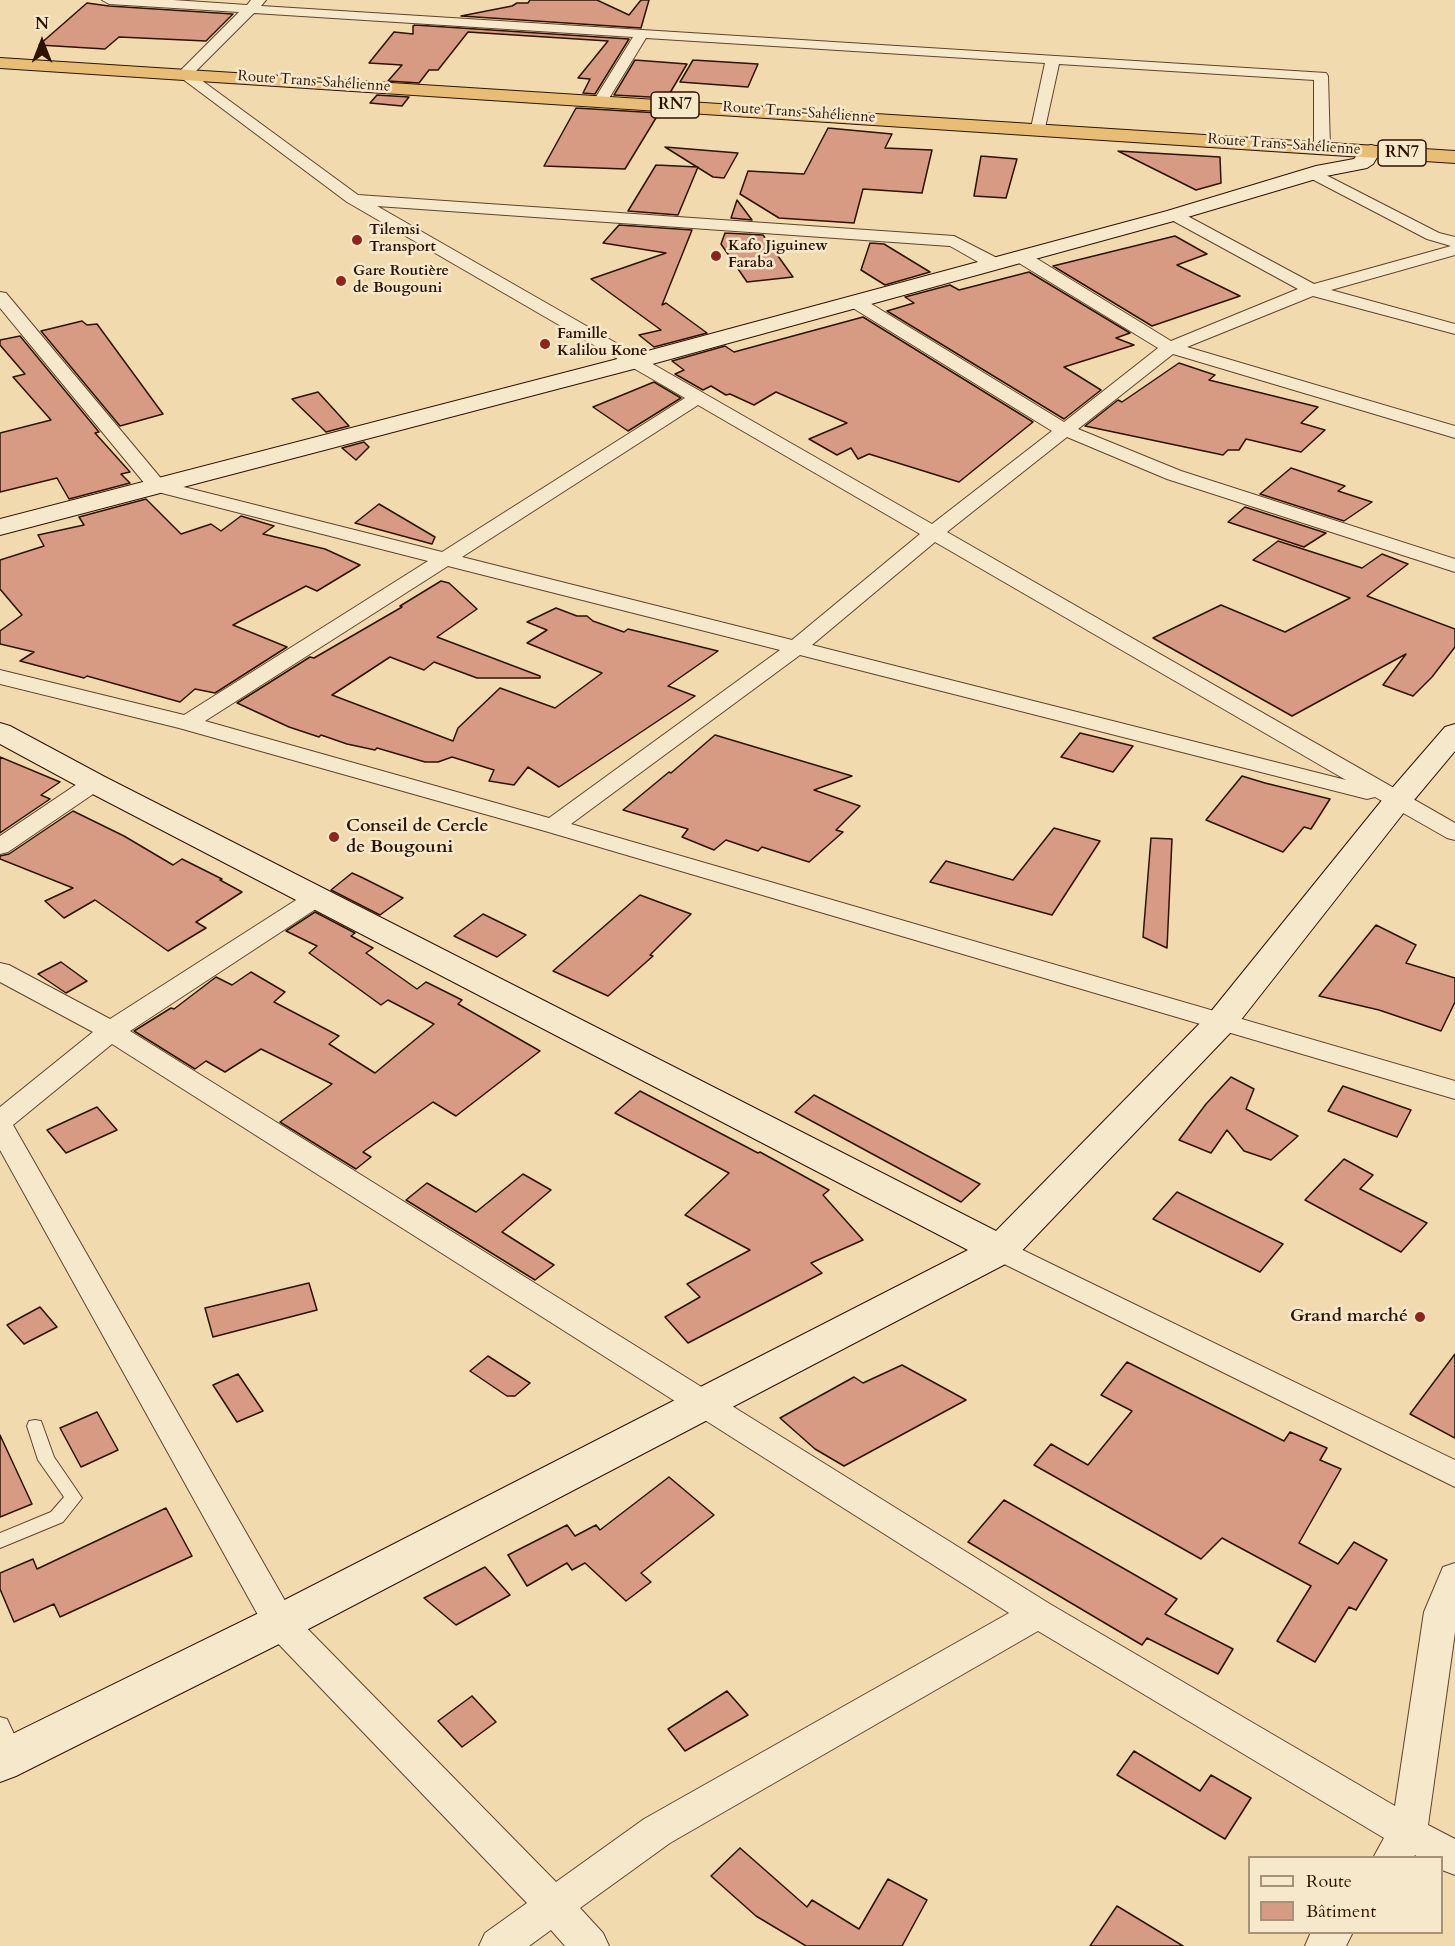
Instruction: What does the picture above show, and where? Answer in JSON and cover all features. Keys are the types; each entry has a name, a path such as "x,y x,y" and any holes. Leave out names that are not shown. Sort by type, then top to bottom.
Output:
{"highway":[{"name":"Route Trans-Sahélienne","path":"0,63 1291,146 1321,165"},
{"name":"Route Trans-Sahélienne","path":"1371,152 1451,156"},
{"path":"1350,158 1451,156"}],"street":[{"path":"109,0 254,5 642,33 1321,76 1321,165"},
{"path":"254,5 185,74 353,199 1455,833"},
{"path":"602,100 642,33"},
{"path":"1038,128 1053,59"},
{"path":"0,527 637,361 1174,215 1321,165 1350,158 1366,160 1371,152"},
{"path":"1321,165 1433,236 1455,242"},
{"path":"353,199 954,241 993,264"},
{"path":"1174,215 1312,290 1455,329"},
{"path":"553,826 795,649 933,532 1170,348 1312,290 1455,249"},
{"path":"1020,256 1170,348 1455,432"},
{"path":"0,297 157,486 1398,800"},
{"path":"854,301 1063,429 1174,475 1455,566"},
{"path":"187,723 699,397"},
{"path":"0,677 32,687 187,723 553,826 1455,1090"},
{"path":"0,683 32,687"},
{"path":"0,732 316,898 1000,1250 1455,1474"},
{"path":"5,1747 280,1623 1000,1250 1221,1022 1398,800 1455,733"},
{"path":"0,847 94,783"},
{"path":"316,898 111,1031 0,1123 280,1623 590,1946"},
{"path":"0,971 111,1031 1038,1614 1400,1845 1455,1858"},
{"path":"1400,1845 1441,1611 1455,1577"},
{"path":"498,1946 657,1831 1038,1614"}],"lane":[{"path":"0,1541 57,1517 74,1498 46,1460 35,1426"}],"building":[{"path":"530,0 597,0 629,15 641,0 649,0 641,28 461,16 517,3 528,3"},
{"path":"87,3 233,14 206,41 119,37 105,49 39,45"},
{"path":"415,25 629,39 595,94 583,93 590,79 578,78 608,41 468,32 438,70 429,70 419,83 388,81 402,65 369,63 394,32 413,34"},
{"path":"635,60 687,64 667,98 614,95"},
{"path":"693,60 758,64 748,87 680,82"},
{"path":"377,95 409,97 402,106 370,103"},
{"path":"576,108 659,113 625,169 544,166"},
{"path":"828,128 892,134 885,148 932,150 922,193 863,189 854,223 779,218 740,194 748,171 804,174"},
{"path":"665,147 738,153 724,178 713,177"},
{"path":"1118,151 1220,157 1221,183 1196,190"},
{"path":"981,156 1017,159 1006,198 974,196"},
{"path":"656,165 698,167 678,215 628,211"},
{"path":"737,200 752,220 731,218"},
{"path":"619,225 692,230 662,305 666,303 707,333 654,347 639,335 661,330 591,279 666,253 603,243"},
{"path":"725,233 763,235 793,277 747,282 721,244"},
{"path":"1175,236 1207,254 1177,265 1240,296 1152,326 1053,266"},
{"path":"870,243 884,244 930,272 885,285 861,270"},
{"path":"1029,272 1130,333 1116,338 1134,345 1064,367 1101,390 1064,419 887,311 914,303 905,297 950,285 959,290"},
{"path":"863,317 1033,422 959,482 869,454 858,459 851,448 837,455 809,439 847,423 776,392 754,405 730,394 726,395 711,386 703,390 675,374 684,370 672,361 725,346 734,352"},
{"path":"82,321 87,325 97,324 163,414 120,426 41,331"},
{"path":"20,336 99,432 95,433 130,472 121,474 130,483 69,499 57,478 0,492 0,433 51,420 13,377 25,374 0,345 0,340"},
{"path":"1179,363 1215,375 1209,380 1318,407 1301,423 1325,430 1301,452 1246,439 1239,450 1228,450 1223,455 1085,426 1118,400 1122,402"},
{"path":"654,382 681,398 628,431 593,407"},
{"path":"318,392 349,426 326,432 292,399"},
{"path":"364,442 369,447 356,460 342,448"},
{"path":"1291,468 1345,486 1338,491 1372,502 1344,521 1260,494"},
{"path":"146,499 181,534 211,524 221,531 241,516 274,526 263,534 325,549 360,565 317,591 306,586 233,625 287,647 215,693 195,689 180,702 87,676 84,678 20,661 34,652 0,644 0,631 22,615 0,589 0,560 44,546 38,535 84,525 79,517"},
{"path":"379,504 435,537 432,544 355,523"},
{"path":"1245,507 1326,533 1304,547 1228,522"},
{"path":"1278,541 1362,568 1382,554 1408,564 1367,596 1455,629 1455,647 1432,677 1413,696 1383,685 1406,654 1292,716 1153,638 1221,605 1285,632 1350,598 1253,560"},
{"path":"441,581 449,583 477,609 437,637 540,676 540,678 477,678 434,662 424,670 390,657 332,695 453,741 458,728 500,688 555,708 602,673 527,643 547,630 527,622 556,608 577,616 587,616 593,621 624,632 628,629 718,651 668,686 695,696 559,787 528,767 514,785 489,781 494,770 452,757 438,762 425,762 377,748 375,750 347,744 321,735 319,737 289,727 237,703 310,657 314,658 402,607 400,606"},
{"path":"1080,733 1133,746 1113,772 1061,757"},
{"path":"715,735 852,776 814,790 860,806 836,830 843,832 809,862 762,847 758,851 726,840 714,850 682,837 688,829 623,810"},
{"path":"0,757 60,782 41,795 50,799 0,833"},
{"path":"1242,776 1330,799 1311,829 1304,827 1283,852 1206,820"},
{"path":"73,811 124,836 173,865 182,859 242,892 196,922 206,928 168,951 95,900 64,918 45,901 73,888 0,859 0,856 9,854"},
{"path":"1054,828 1100,841 1052,915 930,882 946,861 1013,880"},
{"path":"1151,838 1172,839 1167,948 1143,937"},
{"path":"352,873 403,898 380,915 331,890"},
{"path":"640,895 691,914 650,955 653,956 608,996 553,971"},
{"path":"315,912 355,933 351,936 373,948 366,953 417,989 426,982 462,1000 458,1004 540,1051 456,1116 433,1102 363,1152 371,1157 356,1169 280,1122 332,1084 261,1049 225,1072 206,1061 195,1069 134,1031 171,1008 174,1009 216,977 232,985 251,972 285,992 274,1002 339,1036 329,1044 375,1073 434,1024 388,1000 381,1005 309,953 317,946 286,931"},
{"path":"483,914 526,935 497,957 454,936"},
{"path":"1376,925 1416,945 1406,963 1455,978 1455,1002 1441,1031 1379,1010 1319,996"},
{"path":"61,962 87,981 66,993 38,974"},
{"path":"1231,1077 1254,1089 1246,1109 1298,1136 1271,1160 1244,1151 1227,1130 1211,1153 1179,1140 1206,1104"},
{"path":"1343,1086 1411,1110 1397,1137 1328,1111"},
{"path":"640,1091 829,1190 823,1195 863,1240 811,1263 822,1273 688,1343 665,1317 700,1297 687,1284 750,1250 685,1215 729,1173 615,1113"},
{"path":"814,1095 980,1184 961,1202 795,1112"},
{"path":"97,1107 117,1130 66,1153 47,1130"},
{"path":"1344,1159 1373,1175 1360,1189 1427,1223 1401,1252 1305,1200"},
{"path":"523,1174 551,1190 502,1232 554,1265 535,1280 406,1200 427,1183 476,1212"},
{"path":"1177,1192 1283,1244 1260,1272 1153,1219"},
{"path":"309,1283 317,1310 213,1337 205,1308"},
{"path":"40,1307 57,1327 24,1344 7,1325"},
{"path":"1455,1354 1455,1438 1410,1414"},
{"path":"488,1356 530,1383 515,1396 507,1396 470,1371"},
{"path":"1127,1362 1284,1441 1290,1432 1327,1448 1320,1460 1341,1469 1299,1543 1338,1564 1354,1542 1387,1560 1356,1610 1349,1607 1315,1662 1277,1641 1311,1586 1222,1538 1201,1559 1034,1465 1051,1444 1088,1465 1132,1411 1101,1395"},
{"path":"902,1365 966,1400 844,1466 815,1449 780,1418 854,1377 863,1383"},
{"path":"238,1374 263,1411 237,1422 213,1385"},
{"path":"97,1412 118,1450 81,1467 60,1428"},
{"path":"0,1435 32,1504 0,1517"},
{"path":"669,1477 714,1515 641,1573 651,1582 626,1601 585,1563 572,1570 567,1563 527,1586 508,1555 567,1525 575,1536 596,1525 600,1530"},
{"path":"1004,1500 1177,1599 1165,1614 1233,1649 1218,1674 1147,1638 1142,1645 968,1542"},
{"path":"166,1508 192,1556 60,1617 54,1604 14,1622 0,1589 0,1573 33,1559 37,1569"},
{"path":"485,1567 510,1595 456,1625 424,1598"},
{"path":"727,1691 748,1715 685,1751 668,1729"},
{"path":"472,1696 496,1722 462,1747 438,1721"},
{"path":"1134,1751 1200,1791 1211,1775 1251,1798 1225,1839 1117,1775"},
{"path":"740,1848 807,1907 812,1900 859,1929 888,1879 927,1900 902,1946 806,1946 756,1916 711,1876"},
{"path":"1117,1906 1183,1946 1090,1946"}],"place":[{"name":"Tilemsi Transport","path":"357,240"},
{"name":"Kafo Jiguinew Faraba","path":"716,256"},
{"name":"Gare Routière de Bougouni","path":"341,281"},
{"name":"Famille Kalilou Kone","path":"545,344"},
{"name":"Conseil de Cercle de Bougouni","path":"334,837"},
{"name":"Grand marché","path":"1420,1317"}]}
